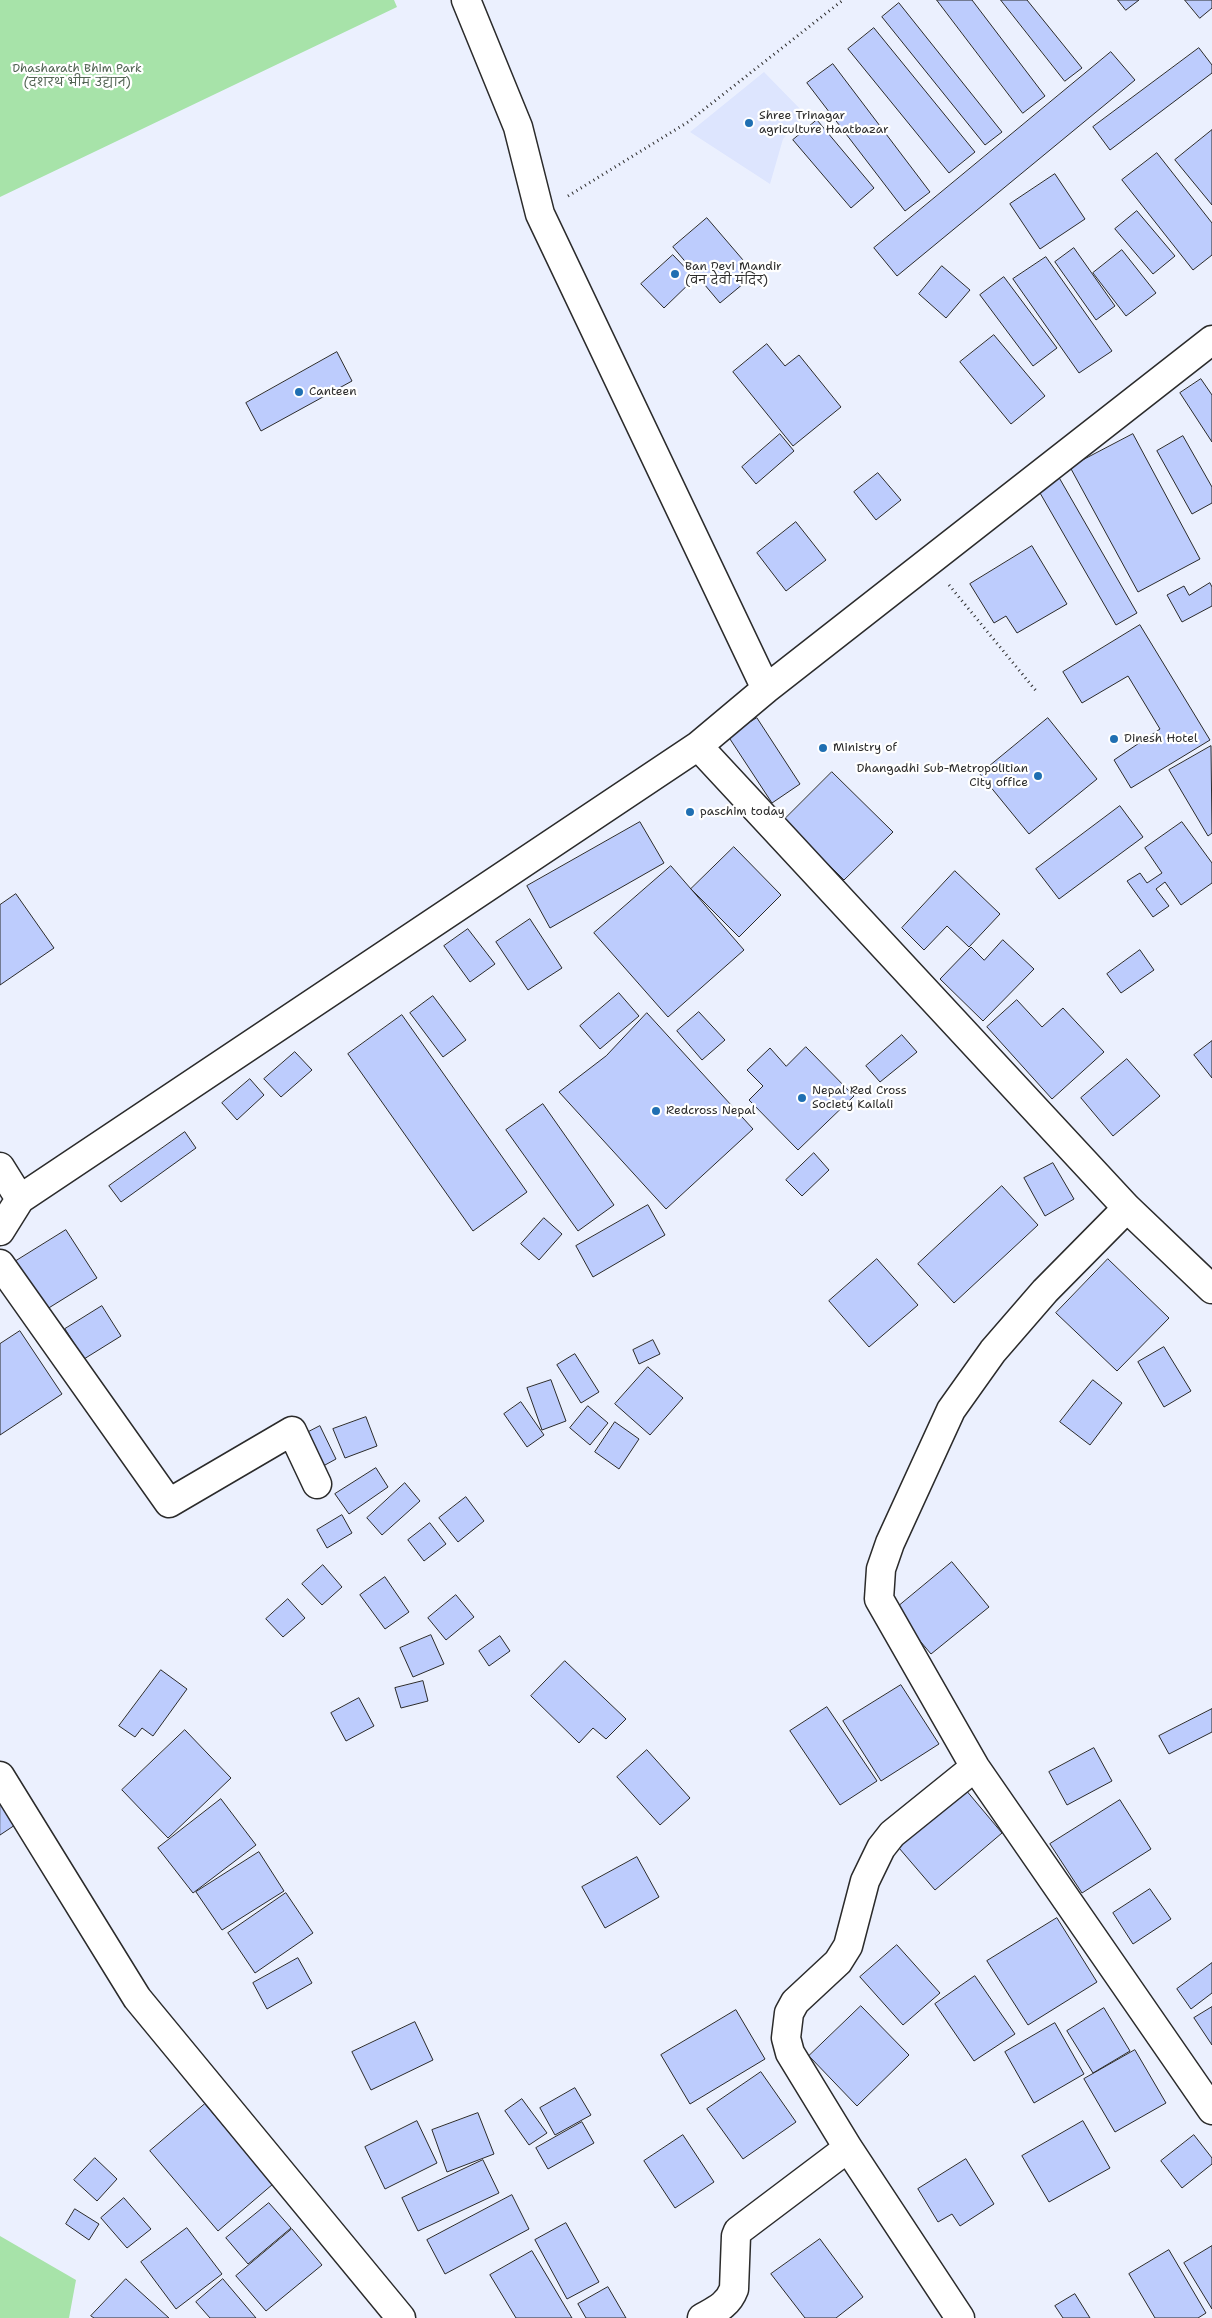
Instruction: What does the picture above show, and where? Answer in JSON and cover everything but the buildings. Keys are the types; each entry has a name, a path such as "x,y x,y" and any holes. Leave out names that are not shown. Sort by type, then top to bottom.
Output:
{"street":[{"path":"466,0 518,127 540,214 766,689"},
{"path":"0,1231 20,1199 698,746 766,689 1212,340"},
{"path":"698,746 1127,1208 1212,1289"},
{"path":"0,1167 20,1199"},
{"path":"1127,1208 1045,1290 994,1351 951,1410 890,1543 881,1569 879,1599 975,1767 1212,2110"},
{"path":"0,1264 169,1503 292,1431 318,1484"},
{"path":"960,2318 848,2148 796,2065 786,2038 789,2014 795,2002 838,1962 848,1946 865,1881 881,1848 892,1834 975,1767"},
{"path":"0,1776 137,1998 401,2318"},
{"path":"702,2318 726,2304 731,2297 734,2288 738,2231 848,2148"}],"path":[{"path":"540,214 688,122 843,0"},
{"path":"930,561 1036,692"}],"shaded area":[{"name":"Shree Trinagar agriculture Haatbazar","path":"764,72 805,114 783,139 770,184 690,132"}],"green space":[{"name":"Dhasharath Bhim Park (दशरथ भीम उद्यान)","path":"0,0 394,0 397,7 0,197"},
{"path":"0,2236 76,2280 69,2318 0,2318"}],"place":[{"name":"Shree Trinagar agriculture Haatbazar","path":"749,123"},
{"name":"Ban Devi Mandir (वन देवी मंदिर)","path":"675,274"},
{"name":"Canteen","path":"299,392"},
{"name":"Dinesh Hotel","path":"1114,739"},
{"name":"Ministry of","path":"823,748"},
{"name":"Dhangadhi Sub-Metropolitian City office","path":"1038,776"},
{"name":"paschim today","path":"690,812"},
{"name":"Nepal Red Cross Society Kailali","path":"802,1098"},
{"name":"Redcross Nepal","path":"656,1111"}]}
